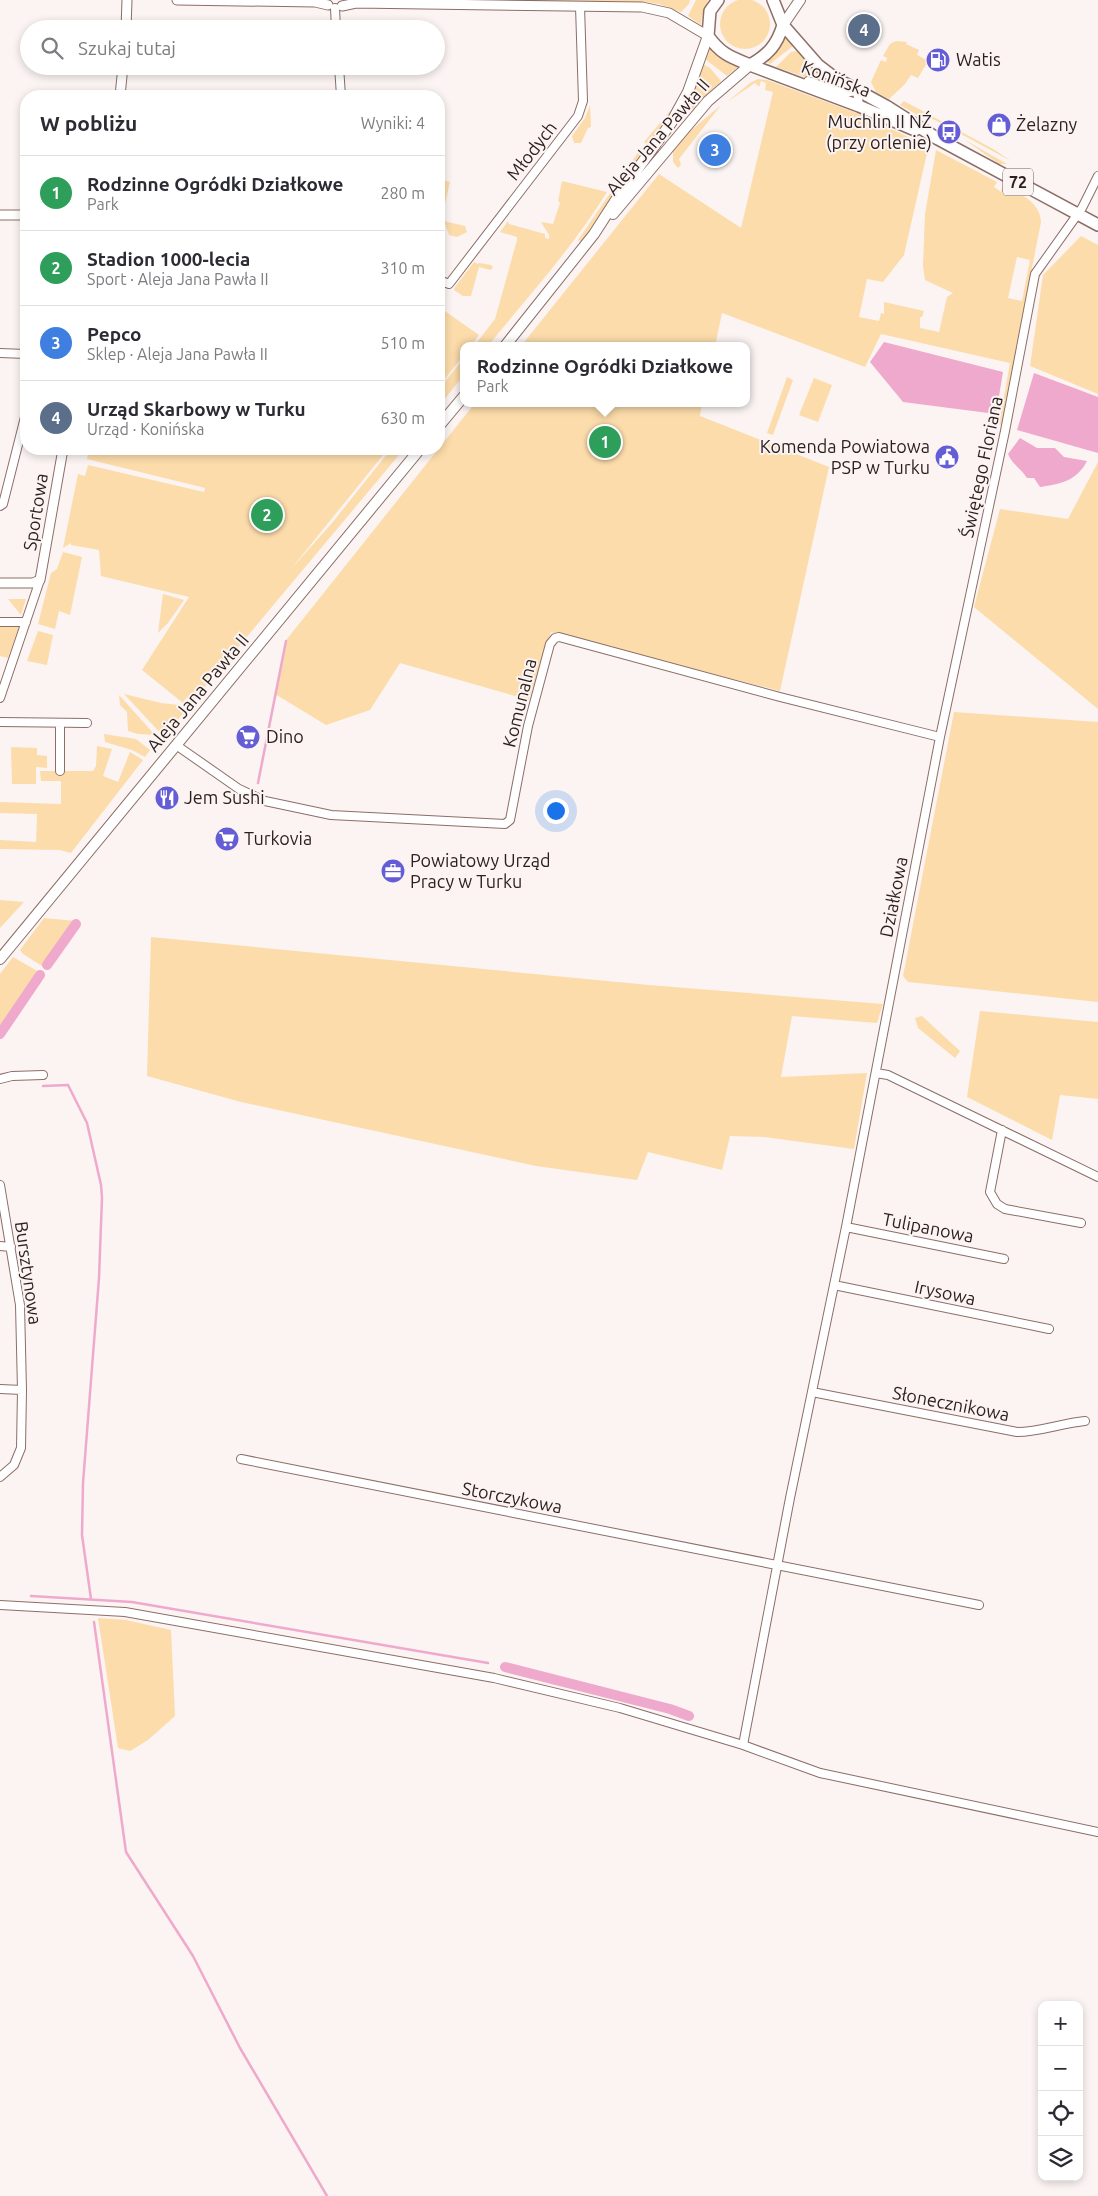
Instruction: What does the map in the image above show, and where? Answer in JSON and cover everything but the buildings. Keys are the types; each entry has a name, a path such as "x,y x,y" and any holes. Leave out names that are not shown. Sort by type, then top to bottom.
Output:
{"main road":[{"path":"708,36 710,11 718,0"},
{"name":"72","path":"772,0 783,25"},
{"path":"750,64 773,48 779,38 783,25 800,0"},
{"name":"Konińska","path":"783,25 818,65 856,91 892,110 938,139 1098,225"},
{"name":"72","path":"708,36 716,48 726,55 750,64"},
{"name":"Aleja Jana Pawła II","path":"508,342 594,234 682,106 708,36"},
{"name":"Aleja Jana Pawła II","path":"594,234 652,175 708,101 750,64"},
{"name":"Konińska","path":"750,64 938,139"},
{"path":"445,419 460,401"},
{"name":"Aleja Jana Pawła II","path":"0,959 415,455"}],"street":[{"path":"127,20 128,0"},
{"path":"177,0 335,4 495,2 642,7 660,10 682,19 708,36"},
{"path":"335,4 336,20"},
{"name":"Młodych","path":"445,282 449,284 578,116 583,101 580,6"},
{"path":"121,90 122,75"},
{"path":"340,75 341,90"},
{"path":"792,80 799,78 843,92 856,91 859,106"},
{"name":"Świętego Floriana","path":"940,737 1005,432 1035,274 1053,251 1077,214 1098,176"},
{"path":"0,214 20,215"},
{"path":"0,353 20,354"},
{"path":"0,506 3,504 20,437"},
{"name":"Sportowa","path":"40,580 62,455"},
{"path":"0,583 33,583 40,580"},
{"path":"0,698 40,580"},
{"path":"0,622 26,622"},
{"name":"Komunalna","path":"176,745 238,789 265,801 331,814 505,824 510,820 528,726 550,644 555,638 559,637 760,692 940,737"},
{"path":"0,722 86,724"},
{"path":"60,723 60,771"},
{"name":"Działkowa","path":"743,1745 777,1566 846,1227 940,737"},
{"path":"876,1073 888,1075 1098,1177"},
{"path":"0,1079 12,1076 42,1076"},
{"path":"1002,1130 990,1192 993,1199 1005,1208 1081,1223"},
{"name":"Bursztynowa","path":"0,1184 20,1305 22,1390 20,1454 14,1465 0,1477"},
{"name":"Tulipanowa","path":"846,1227 1004,1259"},
{"path":"0,1246 11,1247"},
{"name":"Irysowa","path":"834,1285 1049,1330"},
{"path":"0,1389 22,1390"},
{"name":"Słonecznikowa","path":"812,1392 1017,1432 1037,1431 1060,1424 1085,1421"},
{"name":"Storczykowa","path":"241,1459 979,1606"},
{"path":"0,1606 125,1612 494,1678 648,1716 743,1745 820,1773 1098,1832"}],"shaded area":[{"path":"740,-1 750,-1 763,6 770,19 770,29 763,42 750,49 740,49 731,45 724,38 720,29 720,19 724,10 731,3"},
{"path":"508,0 690,0 689,4 681,12 659,4 645,2"},
{"path":"696,0 708,0 701,25 688,16"},
{"path":"786,36 793,46 770,64 766,61 778,50"},
{"path":"896,41 907,42 906,44 919,50 917,55 928,61 918,78 911,75 905,84 889,99 876,92 871,82 881,60 886,62 887,58 883,56 890,44"},
{"path":"709,47 721,59 739,66 727,76 705,59"},
{"path":"797,51 817,71 840,89 776,67 791,52"},
{"path":"703,64 710,68 721,81 693,109 689,106"},
{"path":"758,79 767,80 862,115 925,145 927,153 904,255 883,282 867,279 859,317 879,321 881,313 884,314 884,302 924,311 922,317 920,317 920,328 939,332 947,297 953,293 925,280 923,266 925,214 936,150 997,182 994,187 1001,192 1003,185 1028,199 1033,204 1040,215 1041,222 1001,425 999,424 1010,363 881,334 865,367 722,313 716,342 524,342 659,174 741,228 773,92 765,90 766,83 761,81 759,87 755,83 727,102 750,83","holes":["1017,257 1030,260 1022,301 1008,298"]},
{"path":"904,101 995,150 1011,161 935,120 919,116 900,105"},
{"path":"676,104 676,109 649,145 644,142"},
{"path":"590,105 591,127 588,128 581,143 574,143 572,136 585,118"},
{"path":"721,105 679,159 681,165 678,168 673,162 673,150 688,133"},
{"path":"965,140 1007,164 999,164"},
{"path":"641,148 645,151 581,242 578,240"},
{"path":"445,181 450,182 445,204"},
{"path":"562,181 607,192 564,253 491,342 477,342 495,319 517,240 517,237 500,232 508,221 509,224 545,234 545,238 549,239 549,235 541,222 553,224 560,203 558,201"},
{"path":"445,221 465,226 467,232 457,237 449,235"},
{"path":"1081,236 1098,245 1098,394 1030,366 1043,275"},
{"path":"474,262 493,267 491,270 479,267 471,296 463,296 454,290"},
{"path":"445,311 479,335 474,342 460,342 460,360 445,379"},
{"path":"884,342 1003,372 996,414 903,402 870,362"},
{"path":"460,363 460,380 445,399 445,382"},
{"path":"1034,373 1098,397 1098,453 1017,430"},
{"path":"787,377 793,380 773,435 767,433"},
{"path":"814,378 832,385 818,422 799,415"},
{"path":"472,407 701,407 700,416 829,467 780,691 551,632 529,700 400,663 370,710 326,725 275,694 287,639 434,455 445,455 445,441"},
{"path":"1020,438 1037,448 1055,448 1064,457 1087,461 1083,468 1073,477 1061,483 1040,487 1034,478 1027,478 1008,454"},
{"path":"88,455 383,455 291,569 332,523 386,455 399,455 194,700 186,698 183,703 142,670 189,597 101,576 99,550 71,545 71,543 63,548 78,474 85,476 88,465 204,492 205,488 87,459"},
{"path":"1098,462 1098,709 974,607 1000,509 1068,519"},
{"path":"63,552 82,557 70,615 59,611 55,629 38,624 51,573 57,569"},
{"path":"163,594 184,600 168,623 158,633"},
{"path":"8,599 26,599 21,615"},
{"path":"16,625 19,627 8,658 0,656 0,626"},
{"path":"38,631 53,635 47,665 27,661"},
{"path":"124,694 161,703 189,706 164,737"},
{"path":"119,695 155,735 138,734 128,731 127,712 120,705"},
{"path":"954,712 1098,722 1098,1002 908,982 903,976"},
{"path":"104,734 136,739 150,750 145,757 132,750 105,742"},
{"path":"97,746 112,749 103,776 118,782 130,752 143,760 71,853 60,850 0,849 0,840 36,842 37,814 0,813 0,802 61,804 61,781 41,781 40,771 93,771 96,766"},
{"path":"11,747 37,748 37,755 47,756 47,768 36,767 36,784 12,784"},
{"path":"0,900 24,902 0,928"},
{"path":"44,918 76,921 42,966 20,950"},
{"path":"151,937 649,985 883,1004 877,1023 792,1016 781,1077 867,1073 854,1149 764,1137 730,1136 722,1170 648,1152 637,1180 536,1166 241,1102 147,1076"},
{"path":"13,957 39,972 0,1033 0,974"},
{"path":"980,1011 1098,1022 1098,1099 1060,1095 1052,1140 967,1097"},
{"path":"922,1016 960,1051 955,1058 918,1028 915,1018"},
{"path":"98,1618 126,1620 171,1630 175,1716 148,1740 130,1751 118,1748"}],"waterway":[{"path":"258,783 286,641"},
{"path":"47,965 76,924"},
{"path":"0,1034 40,975"},
{"path":"43,1086 68,1085 87,1123 101,1185 99,1278 83,1483 82,1535 91,1599"},
{"path":"31,1596 132,1602 488,1663"},
{"path":"94,1622 126,1852 193,1956 240,2048 327,2196"},
{"path":"505,1667 670,1709 689,1716"}],"place":[{"name":"Urząd Skarbowy w Turku","path":"864,30"},
{"name":"Watis","path":"938,60"},
{"name":"Żelazny","path":"999,125"},
{"name":"Muchlin II NŹ (przy orlenie)","path":"949,132"},
{"name":"Pepco","path":"715,150"},
{"name":"Rodzinne Ogródki Działkowe","path":"605,442"},
{"name":"Komenda Powiatowa PSP w Turku","path":"947,457"},
{"name":"Stadion 1000-lecia","path":"267,515"},
{"name":"Dino","path":"248,737"},
{"name":"Jem Sushi","path":"167,798"},
{"name":"Turkovia","path":"227,839"},
{"name":"Powiatowy Urząd Pracy w Turku","path":"393,871"}]}
